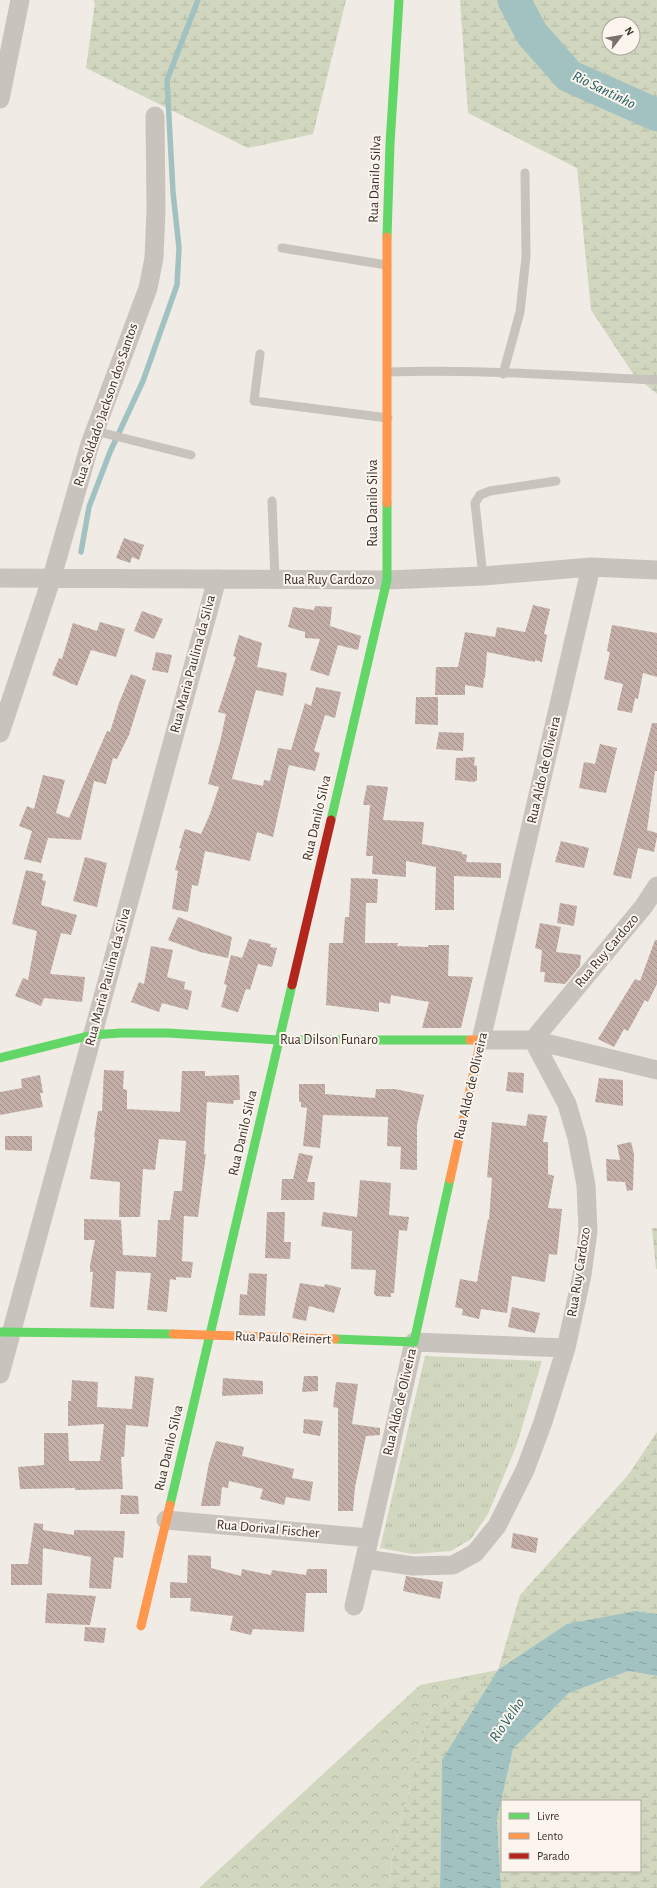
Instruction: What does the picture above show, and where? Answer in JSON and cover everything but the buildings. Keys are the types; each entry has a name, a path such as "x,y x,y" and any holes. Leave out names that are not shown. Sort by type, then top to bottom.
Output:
{"street":[{"path":"0,99 20,0"},
{"name":"Rua Danilo Silva","path":"141,1626 387,580 387,265 390,144 399,0"},
{"name":"Rua Soldado Jackson dos Santos","path":"0,733 148,288 154,258 156,210 155,116"},
{"name":"Rua Ruy Cardozo","path":"0,578 52,577 387,580 483,576 591,567 657,570"},
{"name":"Rua Aldo de Oliveira","path":"354,1606 481,1040 591,567"},
{"name":"Rua Maria Paulina da Silva","path":"0,1374 6,1332 92,1035 217,579"},
{"name":"Rua Ruy Cardozo","path":"365,1559 413,1566 453,1565 475,1553 497,1526 525,1470 566,1348 582,1275 588,1231 586,1185 577,1138 567,1104 533,1040 644,906 657,886"},
{"name":"Rua Dilson Funaro","path":"0,1058 92,1035 121,1032 168,1033 279,1040 533,1040 657,1070"},
{"name":"Rua Paulo Reinert","path":"6,1332 210,1335 566,1348"},
{"name":"Rua Dorival Fischer","path":"166,1520 369,1538"}],"lane":[{"path":"503,374 520,312 526,257 525,173"},
{"path":"282,248 387,265"},
{"path":"260,354 254,401 388,418"},
{"path":"387,372 466,370 503,374 657,380"},
{"path":"100,432 191,455"},
{"path":"483,576 475,503 480,495 490,491 556,481"},
{"path":"272,501 275,579"}],"green space":[{"path":"93,0 346,0 313,134 248,148 86,68 95,3"},
{"path":"460,0 657,0 657,394 634,375 591,310 577,168 468,113"},
{"path":"652,1228 657,1228 657,1269 656,1269"},
{"path":"425,1356 542,1361 517,1444 488,1514 471,1539 451,1551 413,1554 380,1548"},
{"path":"657,1432 657,1614 636,1611 442,1760 440,1888 390,1888 392,1858 429,1713 498,1670 520,1595 629,1474"},
{"path":"498,1670 429,1713 392,1858 390,1888 199,1888 420,1685"},
{"path":"628,1671 657,1676 657,1888 501,1888 497,1819 501,1802 501,1872 641,1872 641,1800 501,1800 513,1749 569,1693"}],"water":[{"name":"Rio Velho","path":"636,1611 657,1614 657,1676 628,1671 569,1693 513,1749 497,1819 501,1888 440,1888 442,1760 498,1670 567,1624"}],"waterway":[{"path":"81,552 89,507 110,452 143,381 177,285 179,248 173,192 167,80 198,0"},
{"name":"Rio Santinho","path":"514,0 532,34 569,76 657,115"}],"traffic: fast":[{"path":"387,237 390,144 399,0"},
{"path":"331,820 387,580 387,503"},
{"path":"170,1505 292,985"},
{"path":"0,1058 92,1035 121,1033 168,1033 279,1040 470,1040"},
{"path":"335,1339 414,1342 450,1179"},
{"path":"0,1332 173,1334"}],"traffic: slow":[{"path":"387,237 387,503"},
{"path":"450,1179 481,1040 470,1040"},
{"path":"173,1334 335,1339"},
{"path":"141,1626 170,1505"}],"traffic: jam":[{"path":"292,985 331,820"}]}
